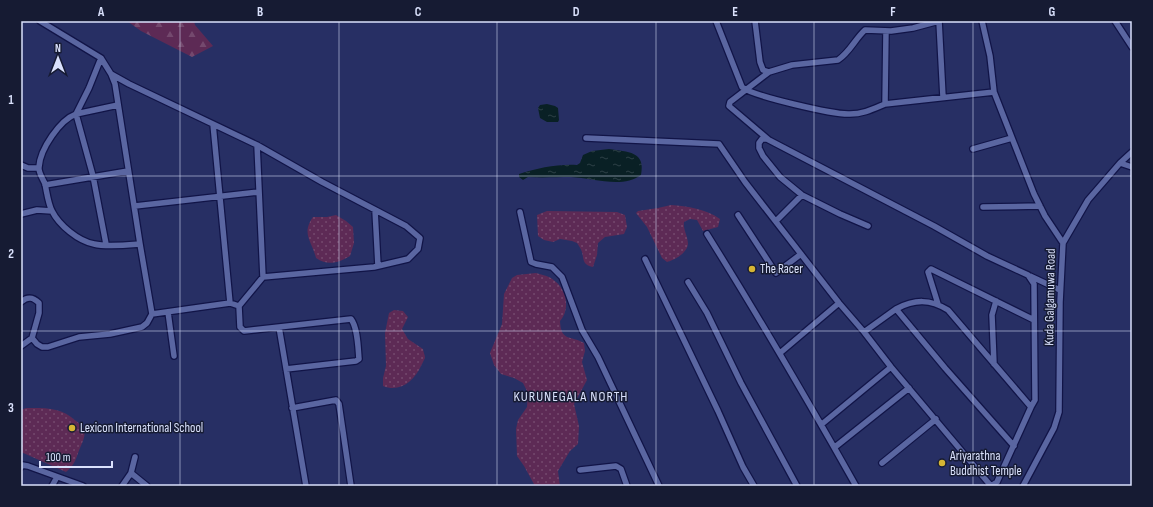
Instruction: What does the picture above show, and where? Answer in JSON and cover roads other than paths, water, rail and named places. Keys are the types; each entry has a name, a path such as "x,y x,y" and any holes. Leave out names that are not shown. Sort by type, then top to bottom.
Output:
{"street":[{"path":"32,338 42,347 48,347 79,337 110,334 142,327 148,323 152,314 115,84 111,74 101,58 40,21"},
{"path":"716,21 742,87 765,97 843,114 856,114 875,110 884,104 994,92"},
{"path":"755,21 760,62 763,70 768,72"},
{"path":"771,142 729,106 730,102 768,72 792,65 838,60 844,56 865,30 886,31 913,28 939,21 943,97"},
{"name":"Kuda Galgamuwa Road","path":"982,21 990,56 994,92 1034,194 1063,243 1060,290 1059,412 1054,428 1023,486"},
{"path":"1115,21 1132,47"},
{"path":"884,104 886,31"},
{"path":"101,58 89,88 76,114 93,176 106,244"},
{"path":"111,74 257,145 406,226 420,238 418,249 408,259 378,266 263,278"},
{"path":"118,105 76,114 69,117 59,127 45,147 38,168 45,185 52,211 64,228 81,239 93,244 140,244"},
{"path":"213,124 230,302"},
{"path":"586,138 717,143 745,182 839,303 991,486 997,482 1035,400 1034,284 1028,275 1024,273"},
{"path":"973,149 1012,138"},
{"path":"868,226 802,195 780,177 763,156 759,148 762,139 767,139 934,226 988,256 1060,290"},
{"path":"257,145 263,278 240,306 240,327 244,330 352,319 354,322 357,343 359,359 356,361 286,368"},
{"path":"1063,243 1088,200 1120,163 1132,152"},
{"path":"1120,163 1132,166"},
{"path":"21,165 28,168 38,168"},
{"path":"45,185 128,171"},
{"path":"135,206 259,192"},
{"path":"776,221 802,195"},
{"path":"982,207 1040,206"},
{"path":"21,214 37,210 52,211"},
{"path":"375,210 378,266"},
{"path":"520,212 531,262 552,267 562,277 582,330 598,357 659,486"},
{"path":"738,215 776,273 801,254"},
{"path":"708,234 822,424 856,486"},
{"path":"646,259 743,467 754,486"},
{"path":"938,304 928,272 931,269 1034,320"},
{"path":"688,282 707,313 741,383 797,486"},
{"path":"21,302 31,297 39,303 39,313 32,338 21,346"},
{"path":"864,332 903,306 919,301 929,301 938,304 948,310 1031,407"},
{"path":"994,364 992,315 996,301"},
{"path":"152,314 230,302 240,306"},
{"path":"780,353 839,303"},
{"path":"896,310 1014,446"},
{"path":"168,312 174,356"},
{"path":"279,326 306,486"},
{"path":"822,424 891,367"},
{"path":"835,447 909,388"},
{"path":"292,408 336,400 339,404 352,486"},
{"path":"882,463 936,419"},
{"path":"122,486 131,473 135,457"},
{"path":"21,467 22,465 28,466 83,486"},
{"path":"580,470 616,466 620,469 627,486"},
{"path":"131,473 147,486"},
{"path":"52,486 57,477"}],"water":[{"path":"547,104 558,108 558,122 547,122 540,118 538,108 540,105"},
{"path":"609,149 629,152 638,157 641,161 642,167 641,175 634,179 616,182 571,177 528,177 523,180 519,177 519,174 540,168 562,165 577,165 580,163 583,155 592,151"}],"place":[{"name":"The Racer","path":"752,269"},
{"name":"Lexicon International School","path":"72,428"},
{"name":"Ariyarathna Buddhist Temple","path":"942,463"}],"district":[{"name":"KURUNEGALA NORTH","path":"571,396"}]}
